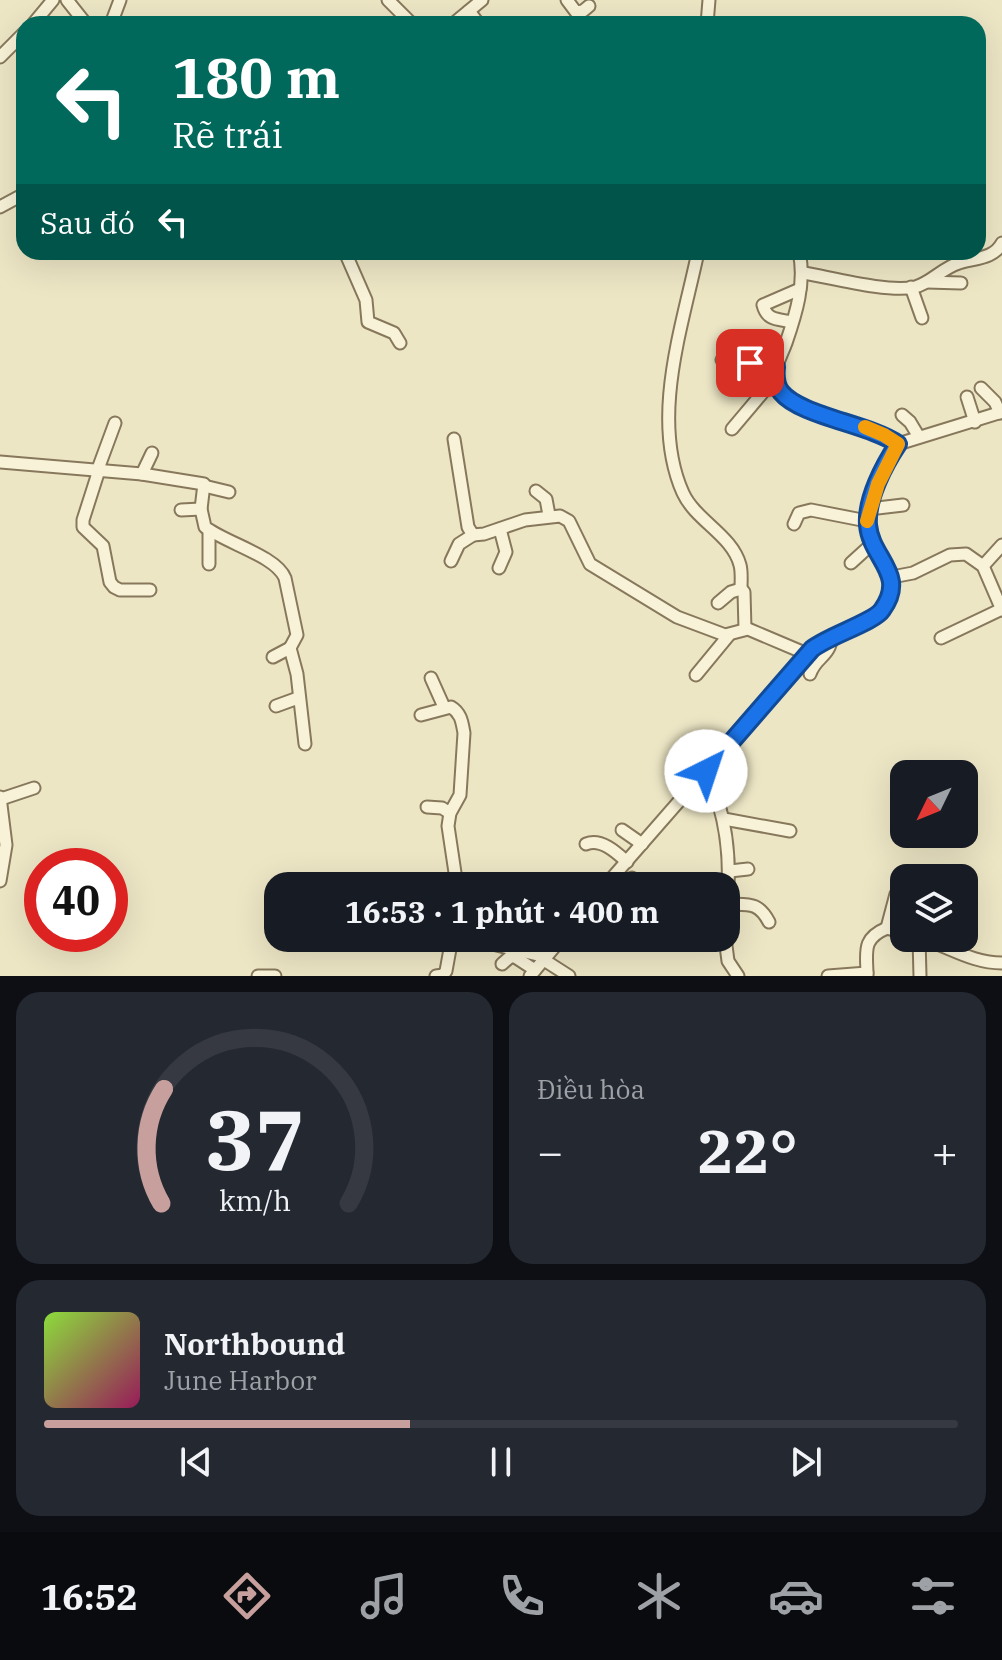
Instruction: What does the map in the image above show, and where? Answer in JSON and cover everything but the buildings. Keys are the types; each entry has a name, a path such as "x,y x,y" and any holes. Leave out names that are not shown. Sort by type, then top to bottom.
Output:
{"street":[{"path":"40,16 53,0"},
{"path":"67,0 80,16"},
{"path":"388,0 404,16"},
{"path":"567,0 576,12 589,6"},
{"path":"0,57 16,41"},
{"path":"986,256 996,253 1002,244"},
{"path":"348,260 366,300 368,322 394,333 400,343"},
{"path":"696,260 669,395 668,437 683,493 694,511 735,554 741,568 745,629"},
{"path":"732,429 776,372 804,273 801,260"},
{"path":"804,273 888,287 911,287 927,282 945,269 974,260"},
{"path":"927,282 961,283"},
{"path":"911,287 922,318"},
{"path":"792,322 771,318 765,313 763,305 800,289"},
{"path":"722,360 776,372"},
{"path":"776,372 779,390 789,399 884,435 898,444"},
{"path":"619,872 807,654 832,635 880,614 889,597 892,577 873,543 868,515 878,484 898,444 1001,413 981,388"},
{"path":"967,397 975,422"},
{"path":"902,415 919,437"},
{"path":"115,423 98,469 83,527 103,546 110,582 114,587 120,590 150,590"},
{"path":"454,439 468,527 473,535"},
{"path":"142,474 152,453"},
{"path":"0,462 142,474 201,483 229,492"},
{"path":"204,486 201,509 203,524 209,531 271,561 282,571 297,635 290,648 273,657"},
{"path":"536,491 546,499 549,515"},
{"path":"794,524 799,513 811,510 868,515 903,505"},
{"path":"181,510 201,509"},
{"path":"451,561 459,544 473,535 549,515 560,516 569,521 585,558 604,574 677,617 729,635"},
{"path":"499,568 506,552 500,529"},
{"path":"209,531 209,564"},
{"path":"851,563 873,543"},
{"path":"983,566 1002,545"},
{"path":"892,577 913,573 959,553 974,557 983,566 1002,609 941,638"},
{"path":"718,603 731,592 741,589"},
{"path":"696,675 729,635 745,629 807,654"},
{"path":"810,674 815,663 829,652 832,635"},
{"path":"290,648 297,674 305,744"},
{"path":"431,678 444,707"},
{"path":"276,706 298,698"},
{"path":"421,715 444,707 456,710 461,717 464,733 460,795 450,813 450,850 454,872"},
{"path":"681,757 694,758 706,770 724,819 730,871 748,869"},
{"path":"0,881 6,845 0,798 34,788"},
{"path":"427,807 442,808 450,813"},
{"path":"724,819 790,831"},
{"path":"622,830 642,844"},
{"path":"586,844 596,842 612,849 627,862"},
{"path":"740,907 761,908 769,922"},
{"path":"887,928 890,917"},
{"path":"828,976 867,974 867,943 876,933 890,929"},
{"path":"436,976 446,971 449,952"},
{"path":"522,952 545,958 569,976"},
{"path":"502,964 515,957 533,973 550,952"},
{"path":"727,952 728,961 736,975"},
{"path":"920,952 920,976"},
{"path":"958,952 977,962 1002,963"},
{"path":"258,976 275,976"}],"slow traffic":[{"path":"865,427 898,444 878,484 867,521"}],"route":[{"path":"706,771 812,649 832,635 880,614 892,585 892,577 879,557 867,521 878,484 898,444 884,435 789,399 779,390 775,378 776,367 750,363"}]}
